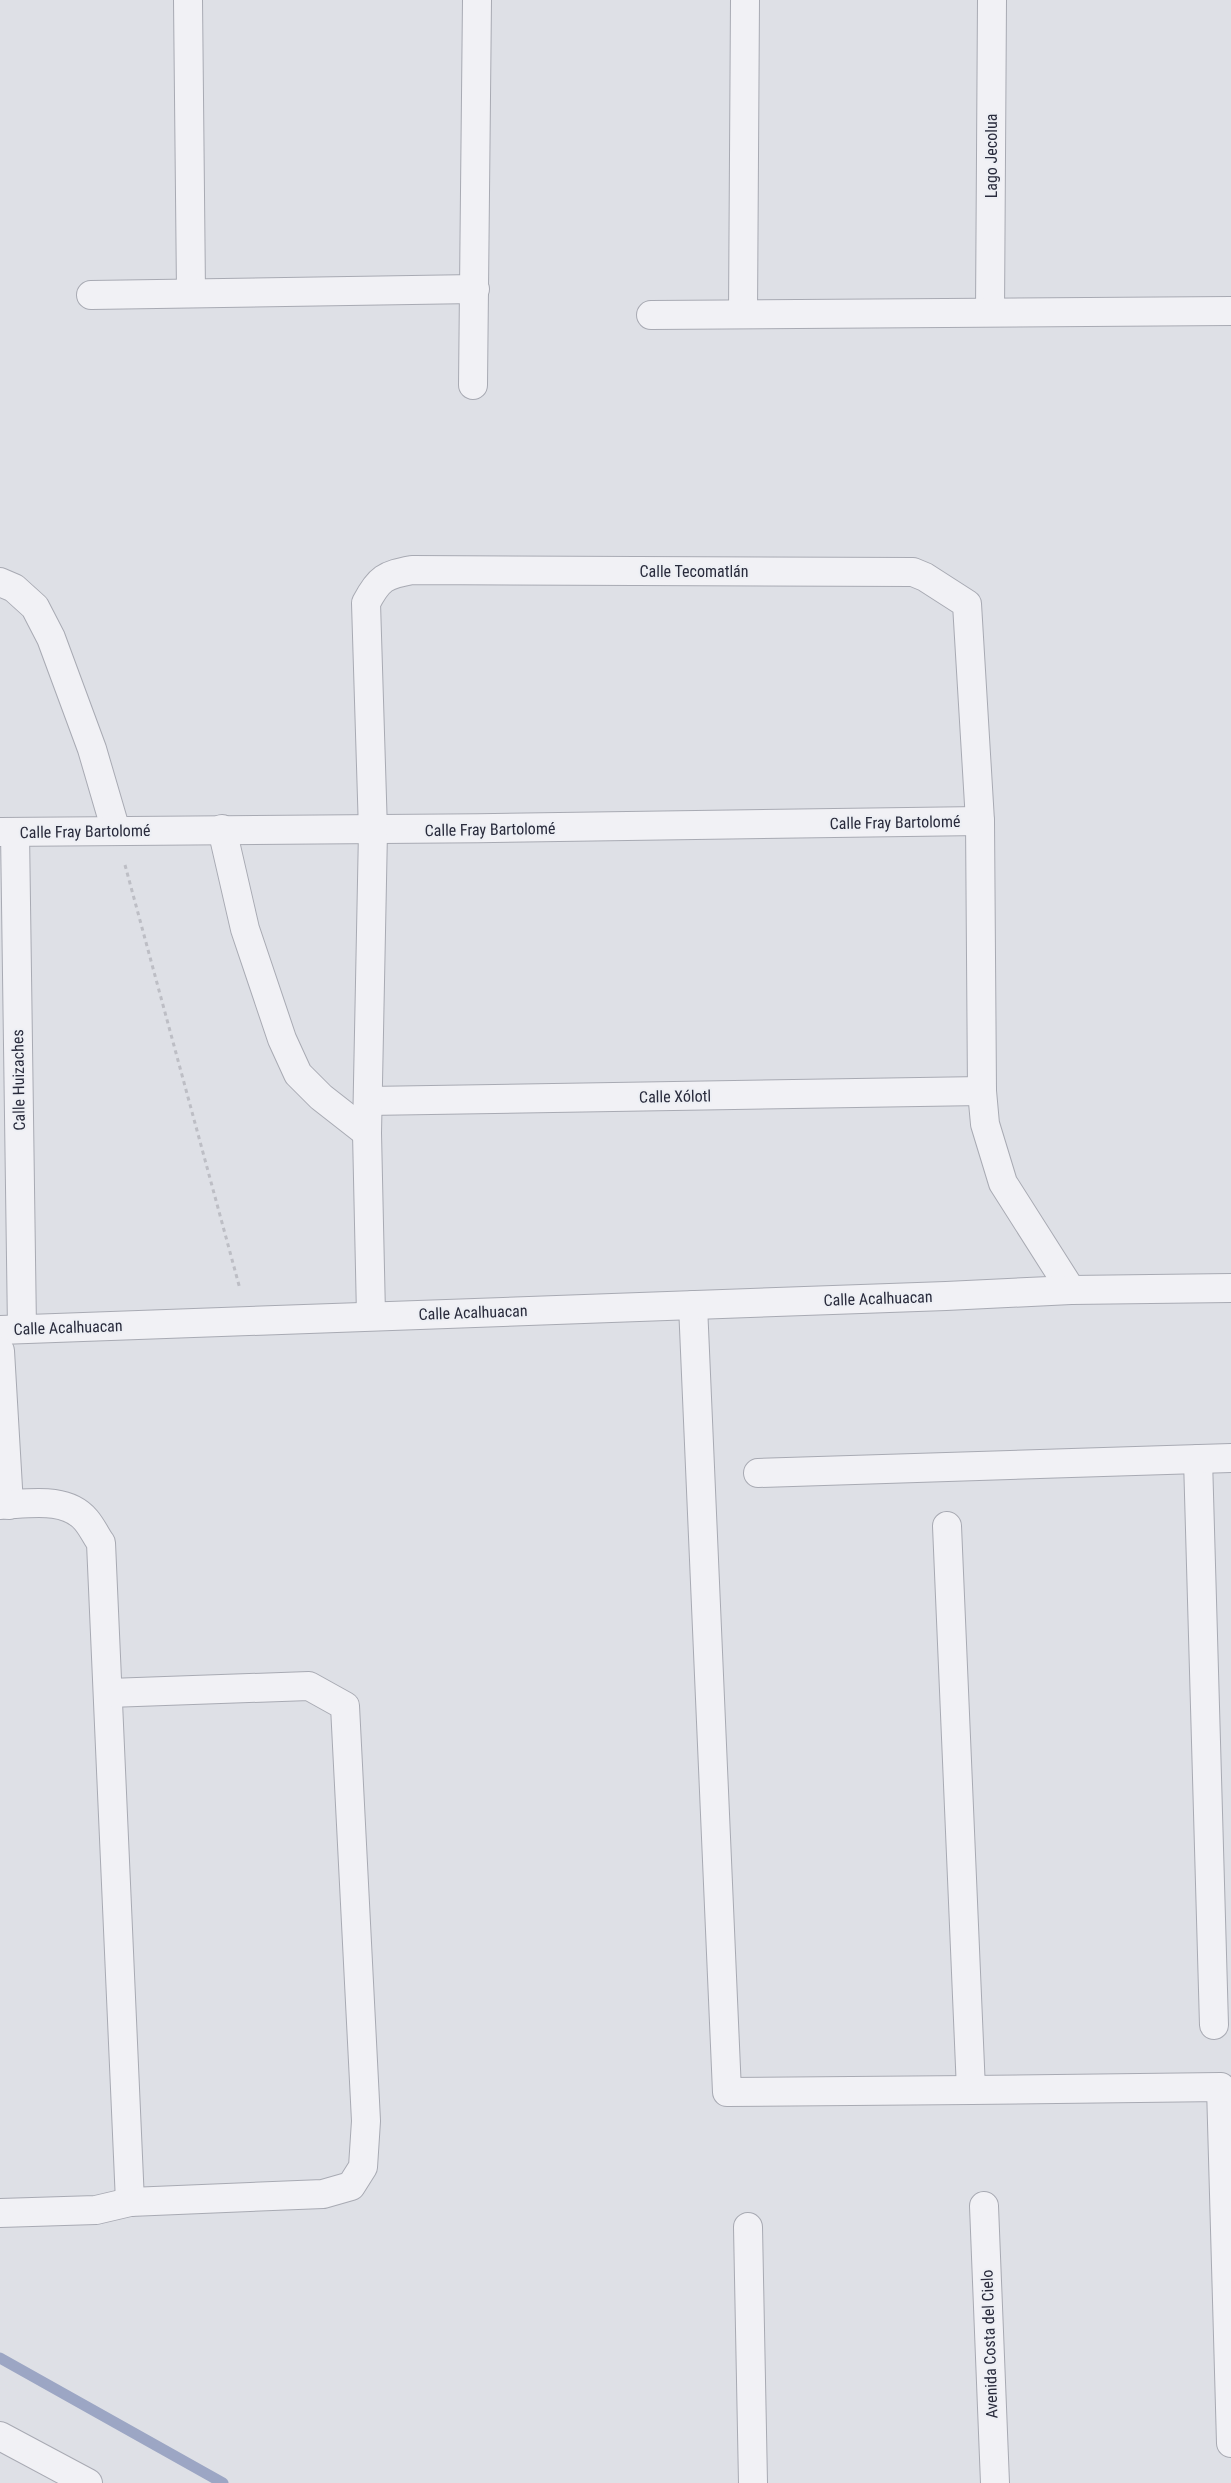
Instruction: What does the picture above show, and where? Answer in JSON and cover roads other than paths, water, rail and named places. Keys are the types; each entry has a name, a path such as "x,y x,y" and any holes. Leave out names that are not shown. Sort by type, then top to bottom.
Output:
{"street":[{"path":"188,0 190,292"},
{"path":"473,385 477,0"},
{"path":"743,314 745,0"},
{"name":"Lago Jecolua","path":"990,312 992,0"},
{"path":"91,295 475,289"},
{"path":"651,315 1231,310"},
{"name":"Calle Tecomatlán","path":"371,1315 367,1133 373,831 366,603 376,584 389,574 412,570 913,572 926,577 967,604 980,821"},
{"path":"0,582 14,588 35,608 50,638 92,749 116,831"},
{"path":"980,821 982,1091 985,1124 1003,1183 1071,1290"},
{"name":"Calle Fray Bartolomé","path":"8,832 222,829 373,831 980,821"},
{"path":"222,829 245,929 282,1038 298,1074 321,1097 367,1133"},
{"name":"Calle Huizaches","path":"8,832 11,1329"},
{"name":"Calle Xólotl","path":"368,1101 982,1091"},
{"name":"Calle Acalhuacan","path":"11,1329 1071,1290 1231,1288"},
{"path":"693,1305 727,2092 1221,2087 1231,2443"},
{"path":"0,1351 5,1505 52,1504 70,1507 86,1519 101,1543 130,2202"},
{"path":"758,1473 1231,1458"},
{"path":"1198,1459 1214,2025"},
{"path":"947,1526 971,2090"},
{"path":"0,2214 96,2210 130,2202 322,2194 351,2186 363,2167 366,2121 345,1706 309,1686 109,1693"},
{"name":"Avenida Costa del Cielo","path":"984,2206 995,2483"},
{"path":"748,2227 753,2483"},
{"path":"0,2436 72,2479"}],"waterway":[{"path":"0,2358 223,2483"}]}
